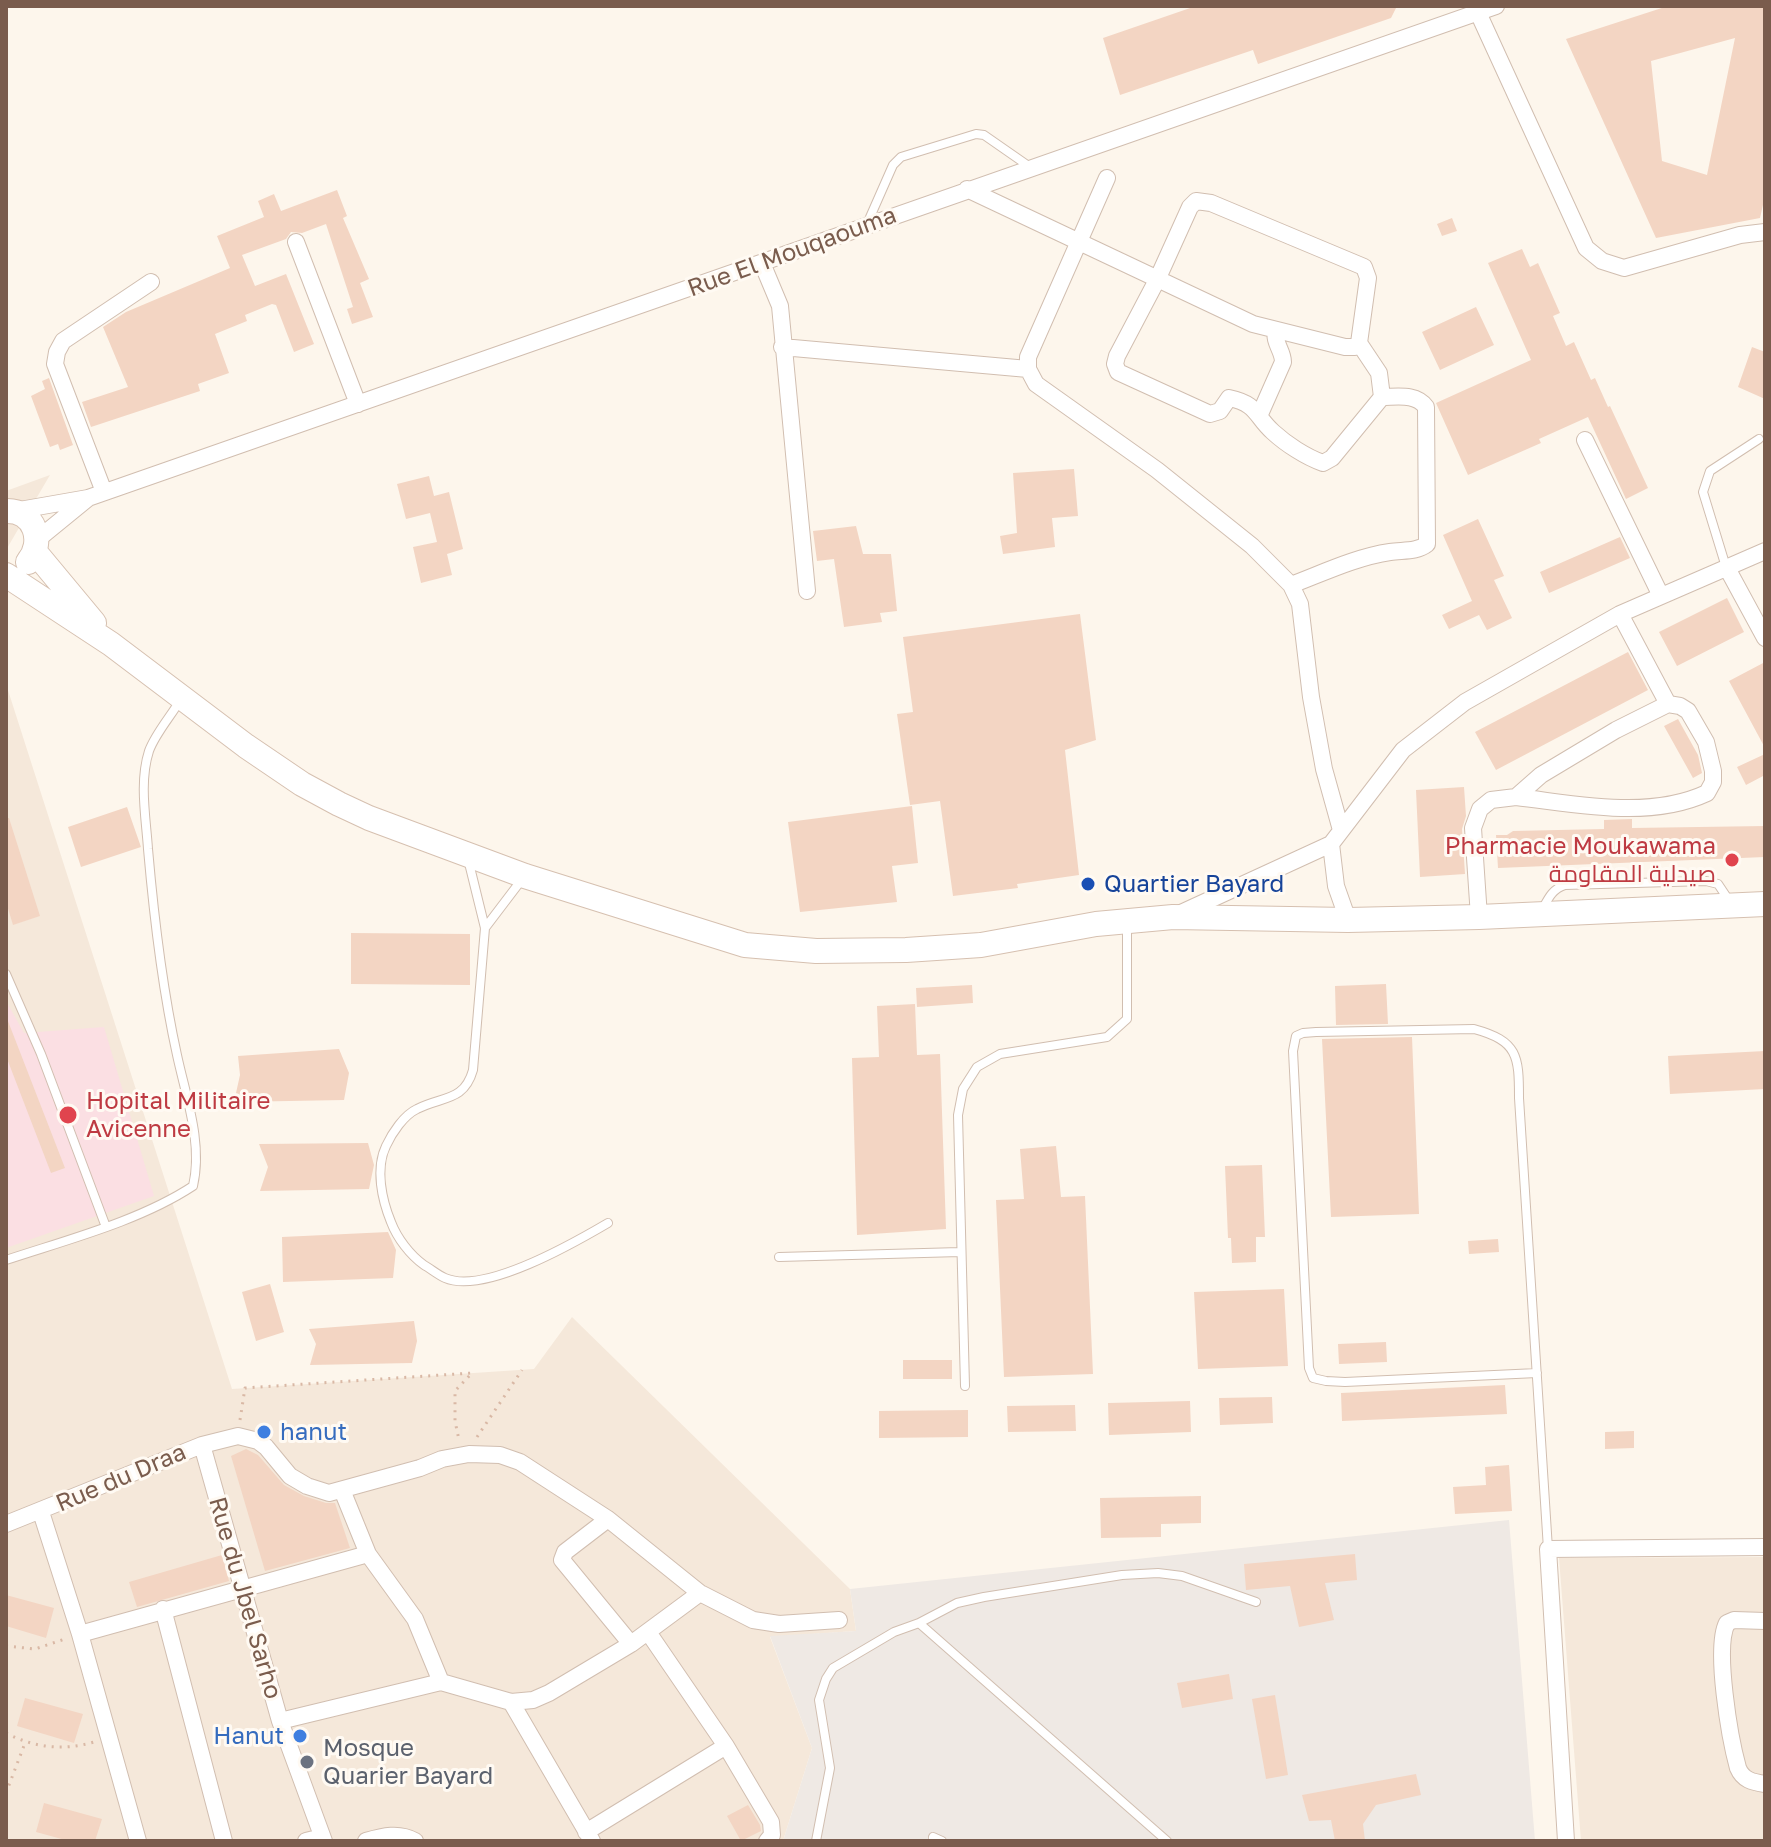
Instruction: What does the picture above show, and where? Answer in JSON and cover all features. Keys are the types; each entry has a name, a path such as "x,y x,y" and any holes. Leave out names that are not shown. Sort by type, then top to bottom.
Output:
{"main road":[{"path":"10,511 26,516 34,526 37,545 111,644"},
{"path":"6,572 22,566 37,545"},
{"path":"6,572 111,644 246,746 302,784 369,818 525,876 670,924 745,945 816,951 981,945 1127,920 1173,917 1348,920 1765,904"}],"street":[{"name":"Rue El Mouqaouma","path":"10,511 96,495 1477,9 1496,6"},
{"path":"1477,9 1586,248 1602,261 1624,268 1740,235 1765,232"},
{"path":"1107,178 1028,357 1028,369 1036,384 1157,470 1252,546 1291,585 1300,604 1311,697 1324,769 1341,830"},
{"path":"967,189 1157,280 1253,324 1345,347 1355,347 1359,343 1368,278 1364,267 1203,200 1196,201 1190,207 1157,280 1115,364 1118,372 1210,414 1220,411 1229,398 1255,408 1275,434 1323,463 1339,450 1382,397 1379,373 1359,343"},
{"path":"296,242 358,404"},
{"path":"762,263 780,306 807,591"},
{"path":"96,495 55,364 57,352 63,341 151,282"},
{"path":"1260,414 1283,362 1283,355 1276,345 1276,330"},
{"path":"782,347 1028,369"},
{"path":"1291,585 1361,559 1388,552 1422,549 1427,544 1426,407 1424,402 1410,397 1382,397"},
{"path":"1585,440 1661,596"},
{"name":"Rue El Mouqaouma","path":"37,545 96,495"},
{"path":"1173,917 1331,844 1403,750 1465,702 1620,614 1765,551"},
{"path":"1727,568 1764,632"},
{"path":"1620,614 1668,704"},
{"path":"1479,917 1473,828 1480,809 1491,800 1516,797 1633,807 1668,806 1707,793 1713,782 1713,771 1706,742 1688,711 1668,704 1616,730 1541,775 1516,797"},
{"path":"1331,844 1336,886 1348,920"},
{"path":"238,1436 258,1441 290,1476 329,1493 442,1459 500,1455 520,1462 608,1519 700,1593 753,1620 766,1623 839,1620"},
{"name":"Rue du Draa","path":"6,1524 202,1445 238,1436"},
{"name":"Rue du Jbel Sarho","path":"202,1445 241,1588 317,1840"},
{"path":"342,1490 368,1554 415,1619 441,1682"},
{"path":"41,1512 80,1634 138,1841"},
{"path":"608,1519 565,1552 562,1560 631,1644"},
{"path":"1566,1841 1548,1549 1765,1547"},
{"path":"80,1634 368,1554"},
{"path":"280,1721 441,1682 511,1702 533,1700 631,1644 700,1593"},
{"path":"163,1609 224,1841"},
{"path":"1765,1621 1734,1620 1727,1623 1722,1641 1727,1710 1738,1768 1740,1774 1751,1782 1765,1784"},
{"path":"648,1632 726,1746 771,1822 772,1835 767,1841"},
{"path":"511,1702 589,1836 726,1746"},
{"path":"366,1841 392,1835 415,1841"}],"lane":[{"path":"866,226 893,165 901,157 976,134 984,135 1031,168"},
{"path":"1727,568 1703,492 1710,471 1759,439"},
{"path":"6,1260 106,1227 172,1200 193,1186 198,1166 196,1142 165,998 144,802 145,769 150,749 182,697"},
{"path":"467,855 485,928 470,1083 458,1095 414,1109 398,1127 385,1147 381,1165 382,1200 394,1231 416,1259 446,1279 463,1281 503,1275 561,1250 608,1223"},
{"path":"485,928 525,876"},
{"path":"965,1386 958,1115 963,1089 977,1067 1000,1054 1107,1037 1127,1019 1127,920"},
{"path":"6,974 41,1054 106,1227"},
{"path":"1537,1373 1345,1382 1313,1378 1309,1368 1293,1051 1296,1036 1316,1032 1474,1029 1489,1033 1511,1046 1519,1063 1548,1549"},
{"path":"779,1257 960,1252"},
{"path":"816,1841 830,1768 819,1700 826,1679 833,1668 894,1632 957,1603 1134,1574 1182,1576 1256,1602"},
{"path":"919,1623 1167,1841"}],"path":[{"path":"463,1456 522,1370"},
{"path":"238,1436 245,1388 472,1373 455,1391 455,1421 463,1456"},
{"path":"6,1646 35,1649 80,1634"},
{"path":"6,1733 25,1743 70,1749 109,1738"},
{"path":"6,1793 25,1743"}],"shaded area":[{"path":"50,475 6,550 6,491"},
{"path":"6,684 232,1389 534,1369 572,1317 850,1589 856,1631 770,1637 812,1748 783,1841 6,1841"},
{"name":"Hopital Militaire Avicenne","path":"6,1001 24,1033 104,1027 154,1196 6,1248"},
{"path":"1509,1520 1535,1841 783,1841 812,1748 770,1636 856,1631 850,1589"},
{"path":"1765,1557 1765,1841 1581,1841 1559,1558"}],"building":[{"path":"1196,6 1397,6 1391,18 1258,64 1253,50 1120,95 1103,38"},
{"path":"1668,6 1765,6 1765,196 1760,218 1656,238 1566,39","holes":["1735,38 1707,175 1662,161 1651,61"]},
{"path":"337,190 347,216 343,218 369,279 360,283 373,317 352,324 347,309 353,307 326,224 302,233 291,232 286,239 242,255 255,286 286,274 314,344 294,352 276,305 272,304 245,315 247,321 215,334 229,373 198,384 200,391 91,427 82,402 128,387 103,327 126,312 230,268 217,236 264,217 258,201 274,194 281,211"},
{"path":"1452,218 1457,231 1442,236 1437,224"},
{"path":"1522,249 1530,267 1538,263 1560,313 1553,316 1566,346 1574,342 1591,380 1595,378 1648,488 1626,499 1588,417 1539,439 1541,443 1468,475 1436,403 1531,360 1488,263"},
{"path":"1476,307 1494,345 1440,370 1422,332"},
{"path":"1752,347 1765,352 1765,399 1738,387"},
{"path":"49,378 73,445 60,450 58,444 50,447 31,396 45,389 42,381"},
{"path":"1074,469 1078,516 1052,518 1055,547 1003,554 1000,536 1017,533 1013,473"},
{"path":"429,476 434,496 449,492 463,549 447,554 452,575 421,583 413,547 437,542 430,513 406,519 397,484"},
{"path":"1478,519 1504,576 1494,580 1512,618 1487,630 1479,615 1449,629 1442,615 1472,601 1443,535"},
{"path":"856,526 863,554 891,554 897,611 880,613 882,622 844,627 834,559 817,561 813,531"},
{"path":"1620,537 1630,558 1549,593 1540,572"},
{"path":"1727,598 1744,632 1677,666 1659,632"},
{"path":"1080,614 1096,740 1065,750 1079,875 1017,884 1018,888 953,896 940,801 910,805 897,714 913,712 903,637"},
{"path":"1628,652 1648,690 1496,770 1475,732"},
{"path":"1765,662 1765,748 1729,681"},
{"path":"1678,719 1698,755 1702,773 1693,778 1664,726"},
{"path":"1765,754 1765,775 1746,785 1737,767"},
{"path":"1464,787 1466,816 1462,829 1465,874 1420,877 1416,790"},
{"path":"912,806 918,863 892,866 897,902 800,912 788,822"},
{"path":"127,807 141,847 81,867 68,827"},
{"path":"6,818 9,818 40,916 13,925 6,902"},
{"path":"1632,819 1632,828 1765,826 1765,857 1498,868 1496,835 1507,835 1513,831 1604,829 1604,820"},
{"path":"351,933 470,934 470,985 351,984"},
{"path":"1386,984 1388,1024 1336,1025 1335,986"},
{"path":"972,985 973,1003 917,1007 916,988"},
{"path":"915,1004 917,1055 940,1054 946,1229 857,1235 852,1058 879,1057 877,1006"},
{"path":"6,1016 65,1168 51,1173 6,1056"},
{"path":"1412,1037 1419,1214 1331,1217 1322,1039"},
{"path":"339,1049 349,1073 344,1100 234,1102 240,1075 238,1056"},
{"path":"1765,1051 1765,1089 1670,1094 1668,1056"},
{"path":"368,1143 374,1165 369,1189 260,1191 268,1167 259,1144"},
{"path":"1056,1146 1061,1197 1085,1196 1093,1374 1004,1377 996,1200 1024,1199 1020,1149"},
{"path":"1262,1165 1265,1237 1256,1237 1256,1262 1232,1263 1225,1166"},
{"path":"388,1232 396,1250 393,1278 283,1282 282,1237"},
{"path":"1498,1239 1499,1252 1469,1254 1468,1241"},
{"path":"270,1284 284,1332 256,1341 242,1292"},
{"path":"1284,1289 1288,1366 1198,1369 1194,1292"},
{"path":"414,1321 417,1341 412,1363 310,1365 316,1344 309,1329"},
{"path":"1386,1342 1387,1362 1339,1364 1338,1344"},
{"path":"903,1360 952,1360 952,1379 903,1379"},
{"path":"1505,1385 1507,1414 1342,1421 1341,1393"},
{"path":"1272,1397 1273,1423 1220,1425 1219,1398"},
{"path":"1190,1401 1191,1432 1109,1435 1108,1403"},
{"path":"1075,1405 1076,1431 1008,1432 1007,1406"},
{"path":"968,1410 968,1437 879,1438 879,1411"},
{"path":"1634,1431 1634,1448 1605,1449 1605,1432"},
{"path":"246,1449 258,1455 284,1485 304,1496 335,1503 350,1548 265,1571 231,1456"},
{"path":"1509,1465 1512,1511 1455,1514 1453,1487 1486,1485 1485,1467"},
{"path":"1201,1496 1201,1523 1161,1524 1161,1537 1101,1538 1100,1498"},
{"path":"1355,1554 1357,1580 1325,1583 1334,1620 1299,1627 1290,1586 1246,1590 1244,1564"},
{"path":"222,1555 229,1581 137,1607 129,1582"},
{"path":"6,1595 54,1608 46,1638 6,1626"},
{"path":"1229,1674 1233,1699 1182,1708 1177,1683"},
{"path":"1275,1695 1288,1775 1266,1779 1252,1699"},
{"path":"25,1698 83,1714 74,1743 17,1726"},
{"path":"1416,1774 1421,1795 1376,1805 1363,1824 1365,1841 1335,1841 1331,1820 1309,1821 1302,1795"},
{"path":"44,1803 102,1819 95,1841 69,1841 36,1832"},
{"path":"748,1805 761,1831 741,1841 727,1816"}],"place":[{"name":"Pharmacie Moukawama صيدلية المقاومة","path":"1732,860"},
{"name":"Quartier Bayard","path":"1088,884"},
{"name":"Hopital Militaire Avicenne","path":"68,1115"},
{"name":"hanut","path":"264,1432"},
{"name":"Hanut","path":"300,1736"},
{"name":"Mosque Quarier Bayard","path":"307,1762"}]}
